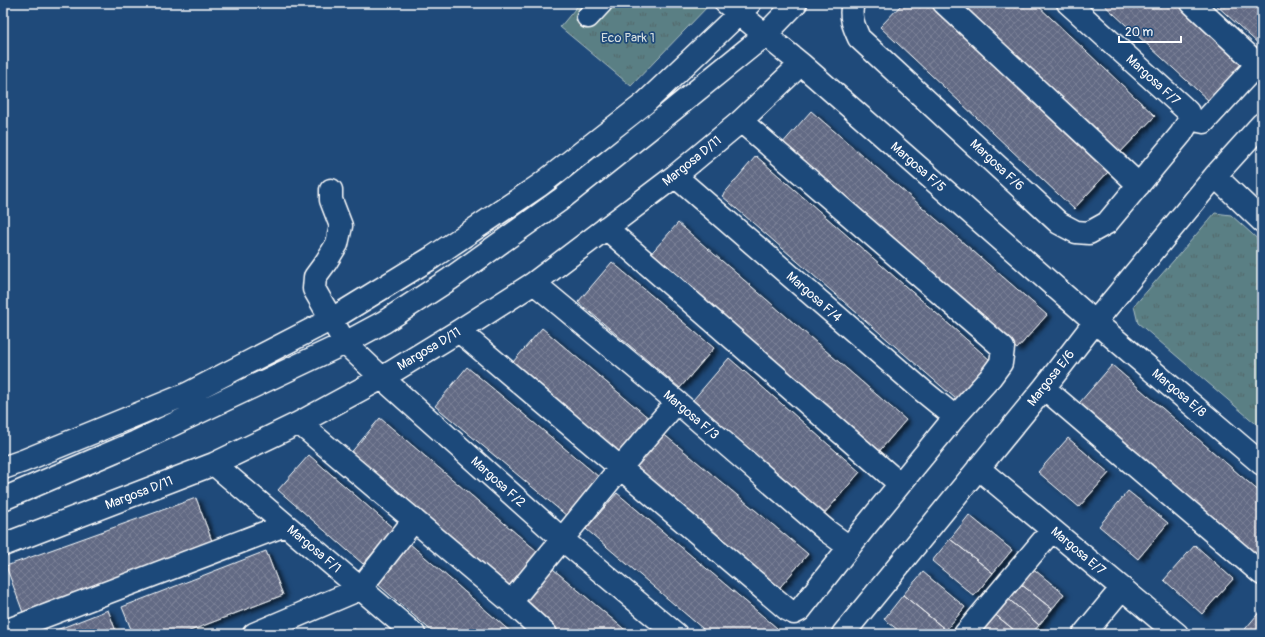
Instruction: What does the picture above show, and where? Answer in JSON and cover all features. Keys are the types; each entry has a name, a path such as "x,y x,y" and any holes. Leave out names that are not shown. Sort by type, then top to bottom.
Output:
{"street":[{"path":"3,499 136,442 345,343 384,322 450,279 560,200 765,35 796,3"},
{"name":"Margosa F/6","path":"853,3 851,10 853,26 859,38 1059,223 1076,232 1089,233 1107,223 1139,185"},
{"path":"944,3 1139,185 1182,134 1190,120 1204,122 1251,71 1253,64 1250,57 1192,3"},
{"name":"Margosa F/7","path":"1068,3 1183,107 1188,112 1190,120"},
{"path":"3,468 186,394 332,319 434,258 540,185 645,103 738,7"},
{"name":"Margosa F/5","path":"738,7 765,35 801,64 1095,322"},
{"name":"Margosa D/11","path":"3,545 214,464 299,423 382,378 459,331 534,282 675,176 741,121 801,64"},
{"path":"459,331 788,610 794,613 800,610 848,547 955,417 990,378 1001,363 1003,348 741,121"},
{"name":"Margosa E/6","path":"843,634 1044,388 1095,322 1214,176 1262,124"},
{"name":"Margosa F/4","path":"675,176 955,417"},
{"path":"1214,176 1262,221"},
{"name":"Margosa F/2","path":"331,190 331,200 341,226 337,244 326,262 314,277 314,289 345,343 563,540 676,634"},
{"path":"606,228 900,484"},
{"name":"Margosa F/3","path":"534,282 827,531 848,547"},
{"name":"Margosa E/8","path":"1095,322 1262,464"},
{"path":"1044,388 1262,574"},
{"path":"511,602 563,540 620,468 677,402"},
{"path":"299,423 511,602 546,634"},
{"name":"Margosa F/1","path":"214,464 414,634"},
{"name":"Margosa E/7","path":"978,468 1177,634"},
{"path":"254,634 360,589 414,520"},
{"path":"3,632 285,525"},
{"path":"965,634 1052,530"},
{"path":"1084,634 1122,588"}],"green space":[{"name":"Eco Park 1","path":"580,3 711,3 631,86 560,27"},
{"path":"1215,213 1231,215 1262,243 1262,429 1138,323 1134,306"}],"building":[{"path":"903,3 928,3 1108,172 1074,209 880,27"},
{"path":"956,3 1035,3 1155,116 1118,155"},
{"path":"1102,3 1177,3 1243,63 1209,101"},
{"path":"1214,3 1262,3 1262,47"},
{"path":"811,111 1047,315 1017,349 781,145"},
{"path":"756,156 990,360 956,399 722,196"},
{"path":"678,223 906,420 876,455 647,258"},
{"path":"612,262 714,348 680,388 578,302"},
{"path":"542,328 651,420 617,461 507,369"},
{"path":"729,358 860,472 824,514 693,400"},
{"path":"1112,365 1262,494 1262,569 1074,409"},
{"path":"467,367 605,482 573,521 435,406"},
{"path":"380,418 544,557 513,594 349,455"},
{"path":"661,432 808,554 776,592 630,469"},
{"path":"1068,438 1109,473 1079,507 1038,472"},
{"path":"309,455 394,529 363,564 278,490"},
{"path":"1128,491 1168,523 1138,559 1099,526"},
{"path":"617,493 777,628 772,634 709,634 586,529"},
{"path":"196,498 215,549 25,618 6,566"},
{"path":"969,515 1012,550 993,573 950,539"},
{"path":"950,539 993,573 974,596 932,561"},
{"path":"409,543 513,634 435,634 375,582"},
{"path":"1195,545 1233,579 1202,614 1164,580"},
{"path":"266,551 283,595 182,634 133,634 122,607"},
{"path":"1030,566 1064,594 1052,609 1017,581"},
{"path":"553,569 630,634 559,634 524,604"},
{"path":"923,572 965,607 946,630 903,595"},
{"path":"1017,581 1052,609 1039,625 1005,596"},
{"path":"903,595 946,630 943,634 903,634 884,619"},
{"path":"1005,596 1039,625 1032,634 1019,634 992,612"},
{"path":"1262,609 1262,634 1241,634"},
{"path":"108,610 117,634 46,634"},
{"path":"992,612 1019,634 988,634 980,627"},
{"path":"355,629 357,634 341,634"}]}
